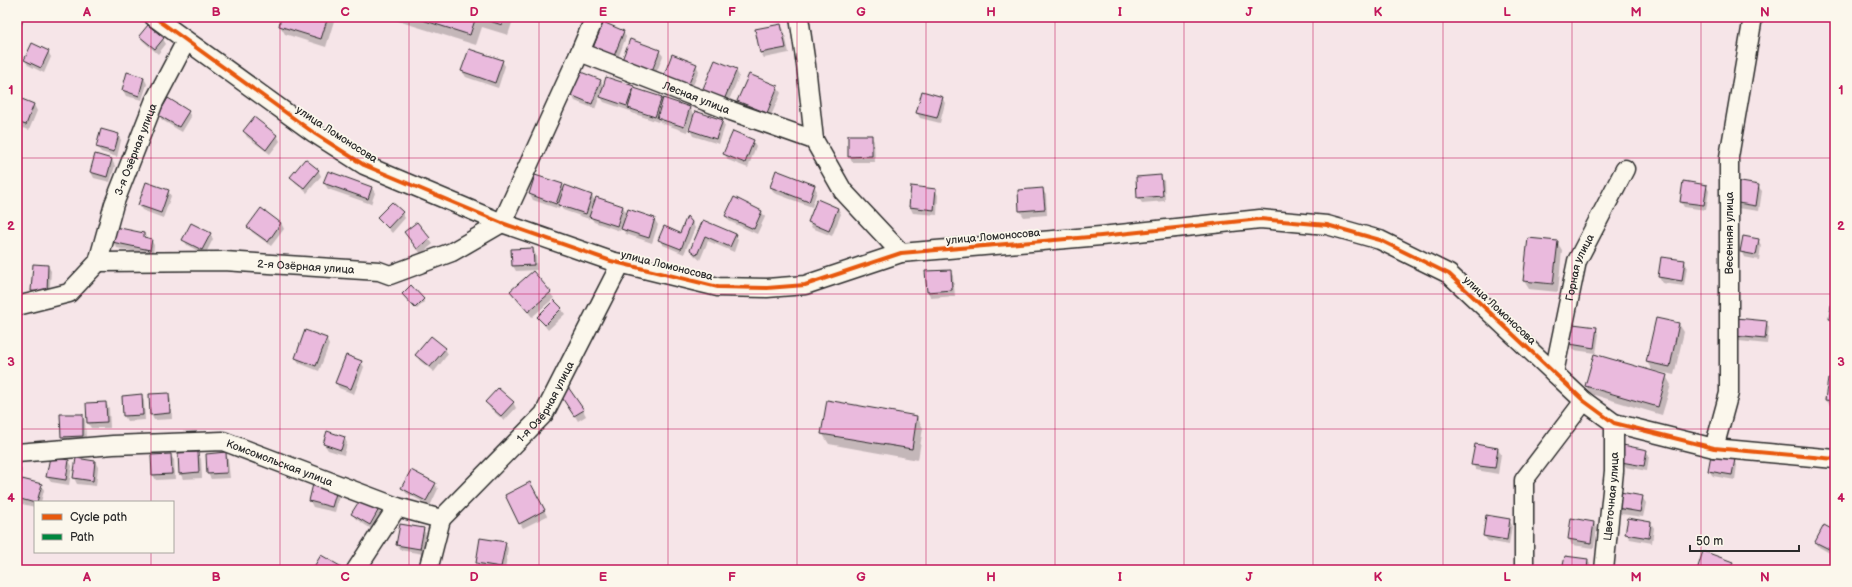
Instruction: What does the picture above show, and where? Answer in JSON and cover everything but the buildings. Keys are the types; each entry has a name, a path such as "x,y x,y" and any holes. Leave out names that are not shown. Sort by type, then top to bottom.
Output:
{"street":[{"name":"улица Ломоносова","path":"154,17 314,133 364,165 502,223 621,263 718,287 767,288 805,285 901,253 1101,236 1260,219 1327,225 1380,240 1449,274 1584,402 1614,423 1714,448 1835,459"},
{"path":"502,223 595,17"},
{"path":"799,17 814,140 843,191 901,253"},
{"name":"Весенняя улица","path":"1714,448 1730,393 1729,157 1753,17"},
{"name":"3-я Озёрная улица","path":"98,262 114,204 154,102 186,41"},
{"name":"Лесная улица","path":"580,52 731,111 814,140"},
{"name":"Горная улица","path":"1554,373 1577,261 1625,169"},
{"name":"2-я Озёрная улица","path":"98,262 224,261 379,271 390,274 452,252 502,223"},
{"path":"17,306 69,293 98,262"},
{"name":"1-я Озёрная улица","path":"441,519 544,414 621,263"},
{"path":"1524,570 1524,480 1584,402"},
{"name":"Цветочная улица","path":"1604,570 1614,471 1614,423"},
{"name":"Комсомольская улица","path":"17,453 113,445 223,441 397,507 441,519"},
{"path":"356,570 397,507"},
{"path":"428,570 441,519"}],"marked path":[{"path":"17,34 23,17"}],"cycle path":[{"path":"154,17 314,133 364,165 502,223 611,261 718,287 767,288 805,285 901,253 1101,236 1260,219 1327,225 1380,240 1449,274 1584,401 1614,423 1714,448 1835,459"}]}
